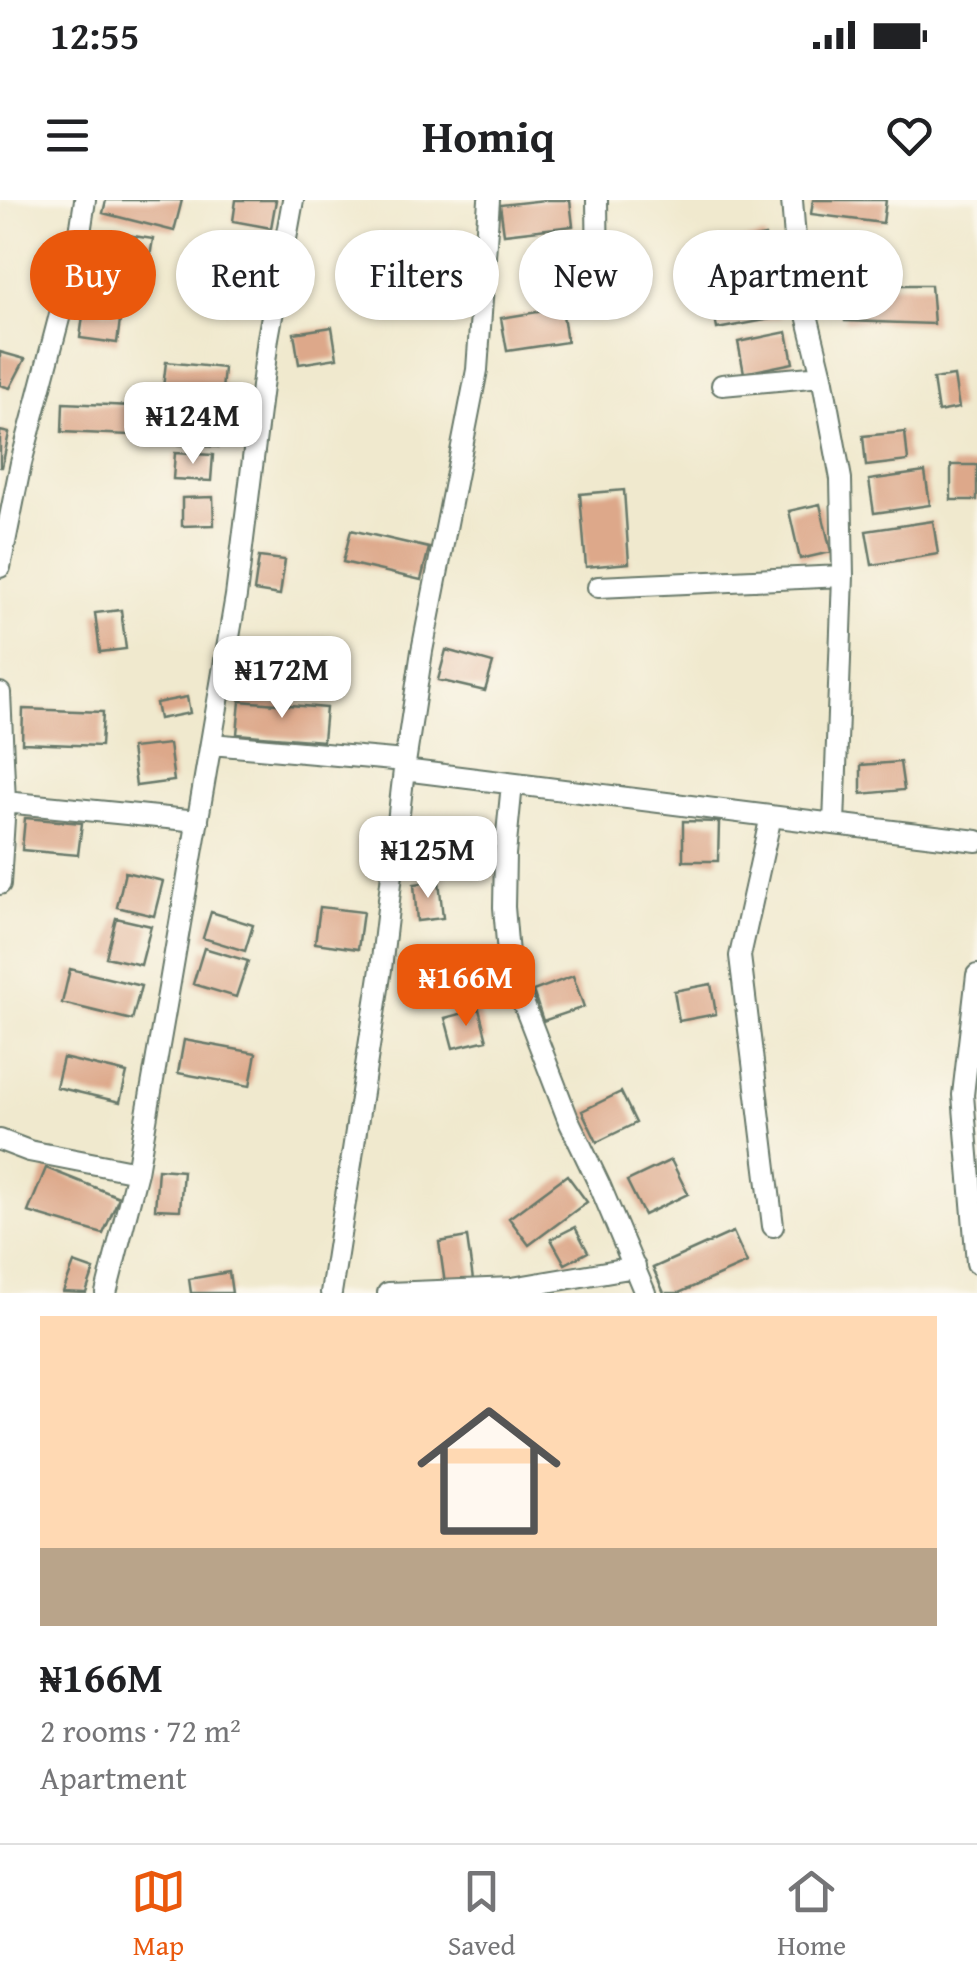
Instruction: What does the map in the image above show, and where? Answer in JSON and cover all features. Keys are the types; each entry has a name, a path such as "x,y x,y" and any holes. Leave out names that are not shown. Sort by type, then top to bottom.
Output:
{"street":[{"path":"0,567 86,200"},
{"path":"106,1293 137,1172 198,822 236,596 268,338 293,200"},
{"path":"331,1293 381,970 422,651 478,370 489,200"},
{"path":"597,200 597,230"},
{"path":"792,200 794,230"},
{"path":"808,320 841,479 843,576 834,824"},
{"path":"722,385 822,376"},
{"path":"598,587 843,576"},
{"path":"0,693 5,802 0,884"},
{"path":"211,744 405,765 512,784 977,841"},
{"path":"512,784 504,908 509,966 568,1119 646,1293"},
{"path":"5,802 198,822"},
{"path":"771,816 740,956 772,1226"},
{"path":"977,975 964,1095 977,1263"},
{"path":"0,1140 29,1151 137,1172"},
{"path":"388,1293 512,1288 635,1267"}],"building":[{"path":"106,200 182,200 174,231 103,213"},
{"path":"236,200 276,200 271,228 233,221"},
{"path":"570,200 573,226 504,234 500,205"},
{"path":"813,200 886,200 883,223 811,214"},
{"path":"903,285 931,285 934,324 845,321 903,320"},
{"path":"519,315 519,320 564,320 567,342 507,351 501,318"},
{"path":"82,320 120,320 117,343 80,338"},
{"path":"715,320 765,320 717,329"},
{"path":"332,327 337,358 299,364 294,333"},
{"path":"787,332 793,363 744,373 738,342"},
{"path":"0,352 25,359 10,388 0,385"},
{"path":"166,362 224,368 221,402 162,396"},
{"path":"954,376 959,408 938,412 933,379"},
{"path":"63,403 132,406 130,435 62,432"},
{"path":"174,416 220,419 219,447 172,444"},
{"path":"0,431 9,433 2,467 0,467"},
{"path":"905,432 908,461 866,466 863,436"},
{"path":"175,453 213,455 211,481 173,479"},
{"path":"951,465 977,465 977,500 951,500"},
{"path":"925,472 930,505 874,513 869,480"},
{"path":"624,490 629,563 586,567 580,494"},
{"path":"213,497 214,525 182,526 182,498"},
{"path":"820,504 831,552 800,559 789,511"},
{"path":"933,521 938,554 872,565 866,531"},
{"path":"351,530 429,548 421,580 343,562"},
{"path":"259,557 285,560 280,595 254,591"},
{"path":"121,610 126,649 100,652 95,613"},
{"path":"446,650 493,663 485,691 438,680"},
{"path":"272,655 279,687 239,695 232,663"},
{"path":"187,697 190,713 159,719 156,703"},
{"path":"240,701 326,708 323,741 237,734"},
{"path":"23,709 103,712 101,746 22,743"},
{"path":"169,744 174,781 136,786 131,748"},
{"path":"900,762 904,790 861,794 861,765"},
{"path":"25,818 82,823 78,855 22,850"},
{"path":"683,821 719,822 718,861 683,861"},
{"path":"125,872 163,881 154,916 117,907"},
{"path":"439,881 443,918 417,921 414,884"},
{"path":"320,907 363,912 358,949 315,943"},
{"path":"211,912 253,925 245,951 203,938"},
{"path":"116,918 151,926 141,965 106,957"},
{"path":"204,948 248,961 236,997 193,984"},
{"path":"469,960 475,995 423,1002 418,967"},
{"path":"70,969 141,986 132,1020 62,1003"},
{"path":"573,976 584,1007 543,1021 533,991"},
{"path":"711,984 716,1014 679,1021 674,991"},
{"path":"479,1009 487,1040 453,1048 445,1018"},
{"path":"184,1040 256,1053 250,1086 178,1073"},
{"path":"63,1058 127,1073 120,1102 56,1087"},
{"path":"621,1092 636,1123 597,1142 582,1111"},
{"path":"671,1160 688,1194 644,1215 627,1181"},
{"path":"46,1168 119,1197 103,1234 28,1212"},
{"path":"158,1169 183,1171 180,1210 155,1209"},
{"path":"567,1175 587,1202 529,1245 509,1218"},
{"path":"575,1227 588,1252 565,1264 551,1239"},
{"path":"733,1232 747,1263 679,1293 664,1293 653,1268"},
{"path":"467,1237 473,1280 445,1284 439,1242"},
{"path":"74,1263 94,1270 86,1293 63,1292"},
{"path":"229,1272 232,1293 191,1293 189,1279"}]}
